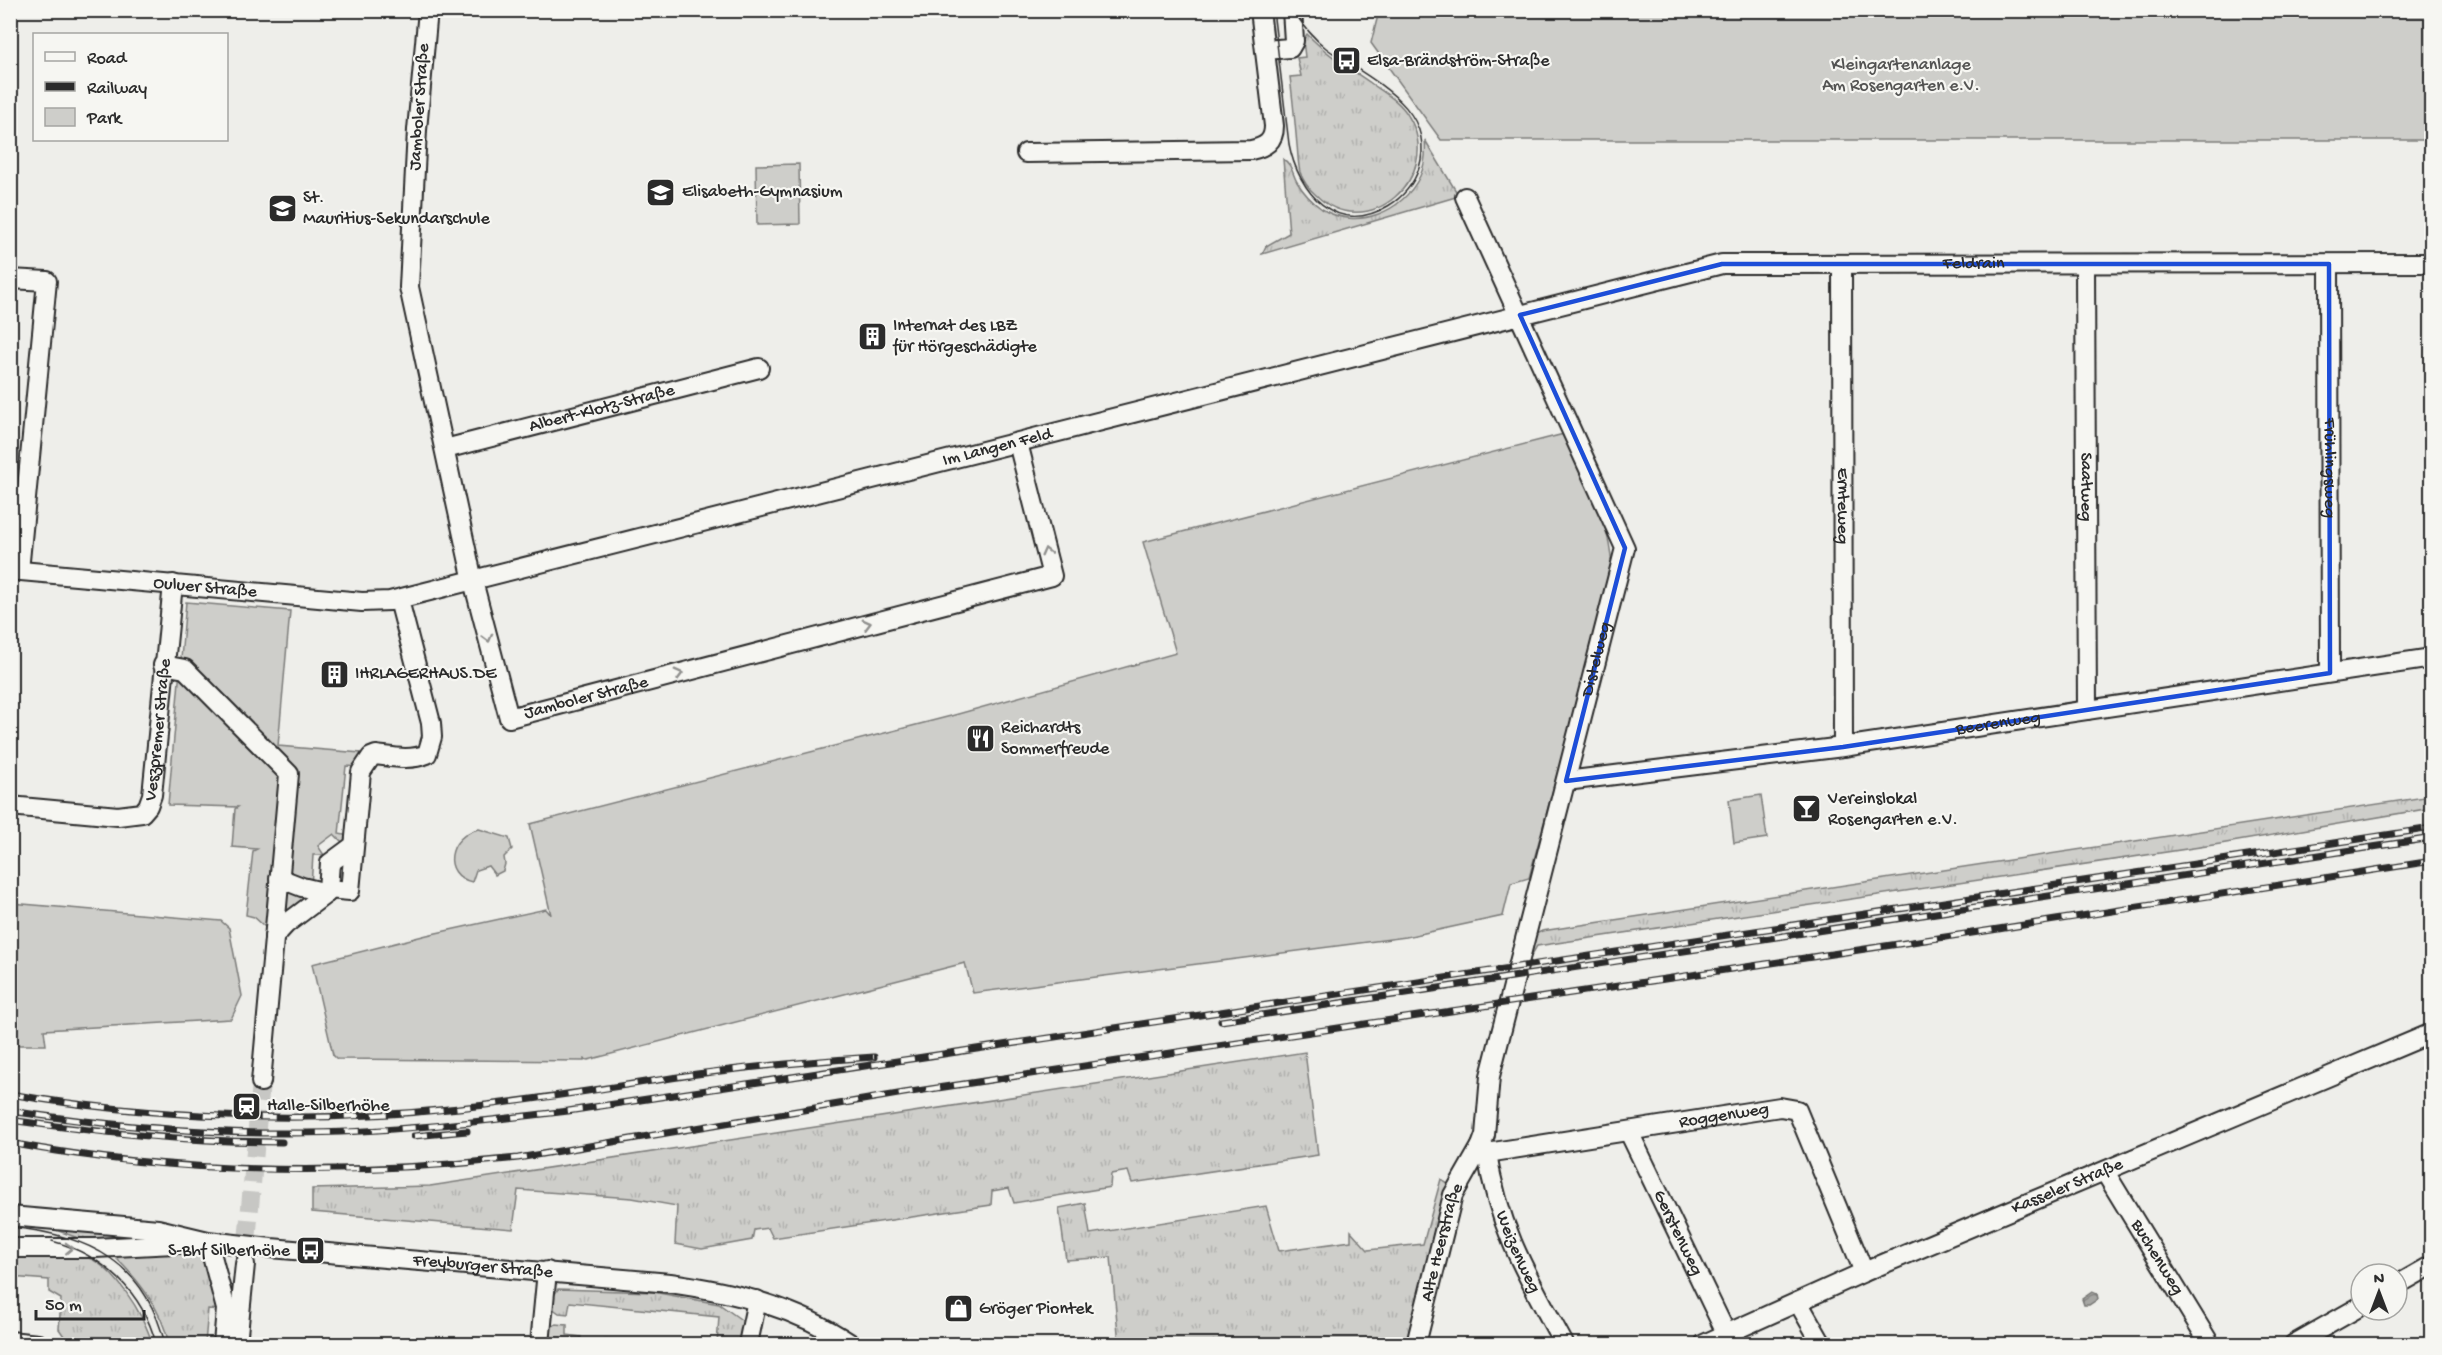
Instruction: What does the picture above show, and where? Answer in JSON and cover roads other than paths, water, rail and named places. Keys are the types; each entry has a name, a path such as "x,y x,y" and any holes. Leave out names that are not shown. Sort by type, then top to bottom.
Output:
{"street":[{"name":"Jamboler Straße","path":"428,10 417,130 410,287 473,582 509,718 1052,576 1018,443"},
{"path":"1026,153 1251,150 1263,147 1272,137 1274,126 1260,10"},
{"path":"1265,50 1290,48 1294,41 1292,10"},
{"name":"Distelweg","path":"1465,197 1625,548 1490,1076 1484,1150"},
{"name":"Feldrain","path":"1520,315 1722,264 2432,264"},
{"name":"Ernteweg","path":"1842,264 1843,747"},
{"name":"Saatweg","path":"2085,264 2087,710"},
{"name":"Frühlingsweg","path":"2330,264 2330,674"},
{"path":"10,279 47,281 15,570"},
{"name":"Im Langen Feld","path":"473,582 1520,315"},
{"name":"Albert-Klotz-Straße","path":"445,448 759,368"},
{"name":"Ouluer Straße","path":"15,570 362,602 399,600 473,582"},
{"name":"Veszpremer Straße","path":"10,806 118,816 142,813 148,806 152,795 163,665 173,584"},
{"path":"353,846 361,772 366,763 376,755 419,758 427,754 432,737 431,723 399,600"},
{"name":"Beerenweg","path":"1566,781 1843,747 2432,658"},
{"path":"163,665 185,669 289,774 261,1082"},
{"path":"274,937 286,924 327,893 279,878"},
{"name":"Kasseler Straße","path":"1704,1344 1864,1272 2432,1033"},
{"name":"Roggenweg","path":"1484,1150 1629,1132 1780,1107 1797,1110 1864,1272"},
{"name":"Gerstenweg","path":"1629,1132 1726,1333"},
{"name":"Alte Heerstraße","path":"1416,1344 1453,1195 1484,1150"},
{"name":"Weizenweg","path":"1484,1150 1500,1210 1519,1262 1564,1344"},
{"name":"Buchenweg","path":"2105,1172 2210,1344"},
{"name":"Freyburger Straße","path":"10,1216 158,1229 208,1241 670,1282 724,1291 757,1300 817,1325 851,1344"},
{"path":"208,1241 226,1309 223,1344"},
{"name":"Freyburger Straße","path":"10,1248 95,1248 208,1241"},
{"path":"237,1344 246,1302 245,1264"},
{"path":"2409,1278 2432,1264"},
{"path":"540,1344 547,1271"},
{"path":"748,1344 757,1300"},
{"path":"1798,1302 1822,1344"},
{"path":"2294,1344 2349,1313"},
{"path":"10,1341 38,1344"}],"water":[{"path":"2092,1292 2097,1294 2098,1299 2089,1305 2084,1305 2082,1299"}],"tunnel":[{"path":"245,1264 261,1082"}],"tram line":[{"path":"1273,10 1289,144 1301,178 1322,205 1336,213 1352,216 1369,214 1388,206 1403,195 1414,180 1419,168 1422,146 1418,127 1395,96 1321,44 1293,10"},
{"path":"10,1227 65,1237 110,1258 128,1273 143,1292 156,1316 165,1344"},
{"path":"52,1241 88,1256 119,1279 142,1308 156,1344"}],"railway":[{"path":"10,1111 151,1128 257,1133 326,1133 395,1129 534,1115 2432,828"},
{"path":"1221,1021 2432,838"},
{"path":"10,1143 73,1154 137,1161 200,1167 264,1169 391,1168 518,1158 904,1093 1992,930 2432,861"},
{"path":"10,1094 120,1109 177,1114 348,1116 489,1105 719,1071 874,1057"},
{"path":"10,1120 146,1136 282,1142"},
{"path":"414,1136 467,1131"}],"place":[{"name":"Elsa-Brändström-Straße","path":"1346,61"},
{"name":"Elisabeth-Gymnasium","path":"661,192"},
{"name":"St. Mauritius-Sekundarschule","path":"282,208"},
{"name":"Internat des LBZ für Hörgeschädigte","path":"872,336"},
{"name":"IHRLAGERHAUS.DE","path":"334,674"},
{"name":"Reichardts Sommerfreude","path":"980,738"},
{"name":"Vereinslokal Rosengarten e.V.","path":"1807,809"},
{"name":"Halle-Silberhöhe","path":"246,1106"},
{"name":"S-Bhf Silberhöhe","path":"311,1251"},
{"name":"Gröger Piontek","path":"958,1309"}],"park label":[{"name":"Kleingartenanlage Am Rosengarten e.V.","path":"1901,76"}]}
